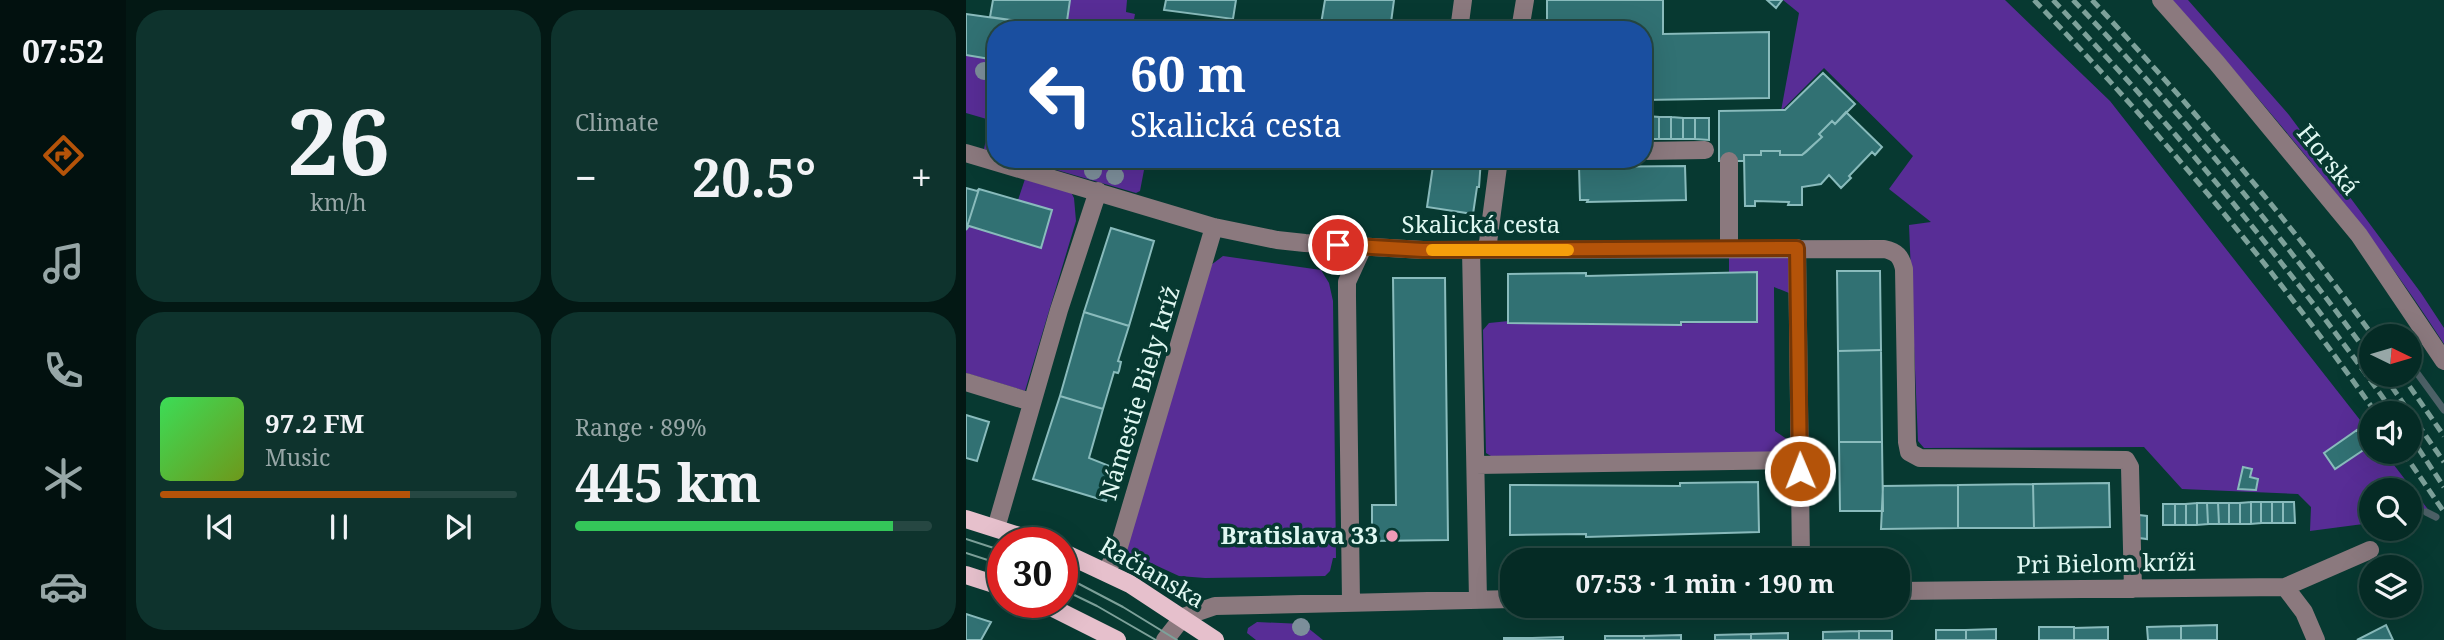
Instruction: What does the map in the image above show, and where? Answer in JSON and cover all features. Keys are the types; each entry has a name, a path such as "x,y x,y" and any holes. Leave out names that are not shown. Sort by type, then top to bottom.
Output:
{"main road":[{"path":"966,519 993,527"},
{"name":"Račianska","path":"1078,559 1106,572 1215,640"},
{"path":"966,575 987,582"},
{"path":"1073,618 1117,640"}],"street":[{"path":"1460,21 1463,0"},
{"path":"1522,21 1525,0"},
{"name":"Horská","path":"2161,0 2216,62 2359,235 2444,361"},
{"path":"1652,151 1705,150"},
{"name":"Skalická cesta","path":"966,153 987,158"},
{"path":"1729,161 1729,248"},
{"name":"Skalická cesta","path":"1027,168 1214,226 1277,240 1423,250 1797,248 1884,249 1898,254 1904,269 1909,452 1920,458 2126,460 2130,467 2133,589"},
{"path":"1478,600 1476,465 1479,250 1497,168"},
{"path":"996,527 1031,402 1098,191"},
{"name":"Námestie Biely kríž","path":"1106,572 1118,550 1214,226"},
{"path":"1351,602 1346,297 1347,282 1363,247"},
{"path":"1797,248 1801,548"},
{"path":"966,382 1031,402"},
{"path":"1476,465 1799,460"},
{"path":"2316,640 2304,612 2285,587 2370,550"},
{"name":"Pri Bielom kríži","path":"1910,591 2285,587"},
{"path":"1165,640 1182,617 1216,606 1500,599"}],"shaded area":[{"path":"1070,0 1127,0 1126,12 1135,14 1134,21 1067,21"},
{"path":"1783,0 2005,0 2110,101 2359,419 2359,464 2393,464 2404,478 2359,478 2359,525 2310,531 2311,507 2298,494 2182,489 2144,447 1924,448 1918,441 1909,225 1931,222 1889,189 1913,156 1824,68 1781,111 1799,13"},
{"path":"2172,0 2188,0 2289,115 2421,293 2444,328 2444,344 2382,254 2315,167"},
{"path":"966,55 987,58 987,119 966,113"},
{"path":"1050,168 1148,168 1144,170 1140,191 1136,193"},
{"path":"1026,176 1069,188 1074,198 1076,221 1025,391 966,373 966,230 969,226 1041,248 1052,211 1018,200"},
{"path":"1729,255 1789,255 1789,293 1774,287 1775,431 1791,442 1791,453 1491,456 1486,453 1483,330 1489,323 1509,321 1585,325 1757,322 1756,272 1729,272"},
{"path":"1223,256 1321,270 1329,283 1333,301 1336,558 1333,558 1330,571 1325,576 1179,576 1127,552 1127,544 1211,265"},
{"path":"2422,502 2430,512 2422,514"},
{"path":"1257,622 1303,624 1323,640 1256,640 1247,633 1248,628"}],"building":[{"path":"993,0 1070,0 1067,21 1018,21 990,17"},
{"path":"1166,0 1236,0 1233,19 1164,10"},
{"path":"1325,0 1394,0 1391,21 1322,21"},
{"path":"1547,0 1663,0 1663,34 1769,32 1769,98 1652,100 1652,21 1547,21"},
{"path":"1767,0 1782,0 1776,8"},
{"path":"966,14 1015,21 987,21 987,58 966,55"},
{"path":"1823,73 1855,104 1835,124 1832,121 1819,134 1822,137 1806,152 1802,155 1780,155 1780,151 1761,151 1761,155 1744,155 1744,161 1719,161 1719,111 1785,110"},
{"path":"1846,112 1882,147 1875,155 1872,152 1841,188 1829,175 1821,184 1802,187 1802,205 1755,201 1755,206 1745,206 1744,155 1780,151 1780,155 1802,155 1822,137 1819,134 1832,121 1835,124"},
{"path":"1652,116 1659,117 1659,139 1652,139"},
{"path":"1659,117 1671,117 1671,139 1659,139"},
{"path":"1671,117 1683,118 1683,139 1671,139"},
{"path":"1683,118 1695,118 1695,139 1683,139"},
{"path":"1695,118 1709,118 1709,140 1695,139"},
{"path":"1685,166 1686,200 1580,200 1579,168"},
{"path":"1433,168 1480,168 1473,214 1427,207"},
{"path":"966,188 977,191 979,189 966,230"},
{"path":"979,189 1052,210 1041,248 969,226 966,230"},
{"path":"1111,228 1154,241 1129,326 1084,312"},
{"path":"1837,271 1880,271 1881,350 1838,351"},
{"path":"1757,272 1757,322 1681,322 1681,325 1508,323 1508,274 1586,273 1586,276"},
{"path":"1393,278 1445,278 1448,540 1372,541 1372,505 1396,505"},
{"path":"1084,312 1129,326 1118,361 1121,362 1119,371 1114,372 1103,409 1060,396"},
{"path":"1881,350 1882,442 1839,442 1838,351"},
{"path":"1060,396 1103,409 1089,458 1117,469 1106,501 1033,479"},
{"path":"966,415 989,422 977,461 966,458"},
{"path":"2357,430 2359,433 2359,453 2335,469 2324,453"},
{"path":"1839,442 1882,442 1883,511 1840,511"},
{"path":"2243,467 2252,469 2250,477 2258,479 2256,490 2238,489"},
{"path":"1758,482 1759,532 1586,537 1586,534 1510,535 1510,485 1680,486 1680,483"},
{"path":"2109,483 2110,527 2034,528 2033,484"},
{"path":"2033,484 2034,528 1958,528 1958,485"},
{"path":"1958,485 1958,528 1881,529 1883,486"},
{"path":"2251,502 2251,524 2240,524 2240,503"},
{"path":"2251,502 2261,502 2261,523 2251,524"},
{"path":"2261,502 2272,502 2272,523 2261,523"},
{"path":"2272,502 2283,502 2283,523 2272,523"},
{"path":"2283,502 2294,502 2295,523 2283,523"},
{"path":"2197,503 2207,503 2208,524 2197,525"},
{"path":"2197,503 2197,525 2186,525 2186,504"},
{"path":"2207,503 2218,503 2219,524 2208,524"},
{"path":"2218,503 2229,503 2229,524 2219,524"},
{"path":"2229,503 2240,503 2240,524 2229,524"},
{"path":"2163,504 2175,504 2175,525 2163,525"},
{"path":"2175,504 2186,504 2186,525 2175,525"},
{"path":"2139,515 2147,516 2147,539 2139,538"},
{"path":"966,614 991,622 981,640 966,640"},
{"path":"2217,625 2217,640 2181,640 2181,626"},
{"path":"2386,625 2393,640 2357,640"},
{"path":"2181,626 2181,640 2148,640 2147,627"},
{"path":"2039,627 2074,627 2074,640 2039,640"},
{"path":"2108,627 2108,640 2074,640 2074,628"},
{"path":"1996,629 1996,640 1966,640 1966,630"},
{"path":"1936,630 1966,630 1966,640 1936,640"},
{"path":"1859,631 1892,631 1892,640 1859,640"},
{"path":"1859,631 1859,640 1823,640 1823,632"},
{"path":"1788,633 1788,640 1751,640 1751,634"},
{"path":"1751,634 1751,640 1715,640 1715,635"},
{"path":"1681,635 1681,640 1644,640 1644,636"},
{"path":"1605,636 1644,636 1644,640 1605,640"},
{"path":"1563,637 1563,640 1533,640 1533,638"},
{"path":"1533,638 1533,640 1504,640"}],"waterway":[{"path":"2422,380 2444,410"},
{"path":"2426,512 2436,517"}],"tram line":[{"path":"966,539 987,546"},
{"path":"966,553 987,560"},
{"path":"1078,583 1177,640"},
{"path":"1078,597 1156,640"}],"railway":[{"path":"2034,0 2125,98 2213,200 2297,305 2367,401"},
{"path":"2053,0 2188,149 2273,252 2385,401"},
{"path":"2073,0 2228,174 2359,342"},
{"path":"2092,0 2238,164 2364,324"},
{"path":"2392,387 2444,462"},
{"path":"2410,387 2444,436"},
{"path":"2422,454 2444,487"},
{"path":"2411,464 2444,512"}],"slow traffic":[{"path":"1432,250 1568,250"}],"place":[{"name":"Bratislava 33","path":"1392,536"}],"route":[{"path":"1338,245 1423,250 1797,248 1800,471"}]}
